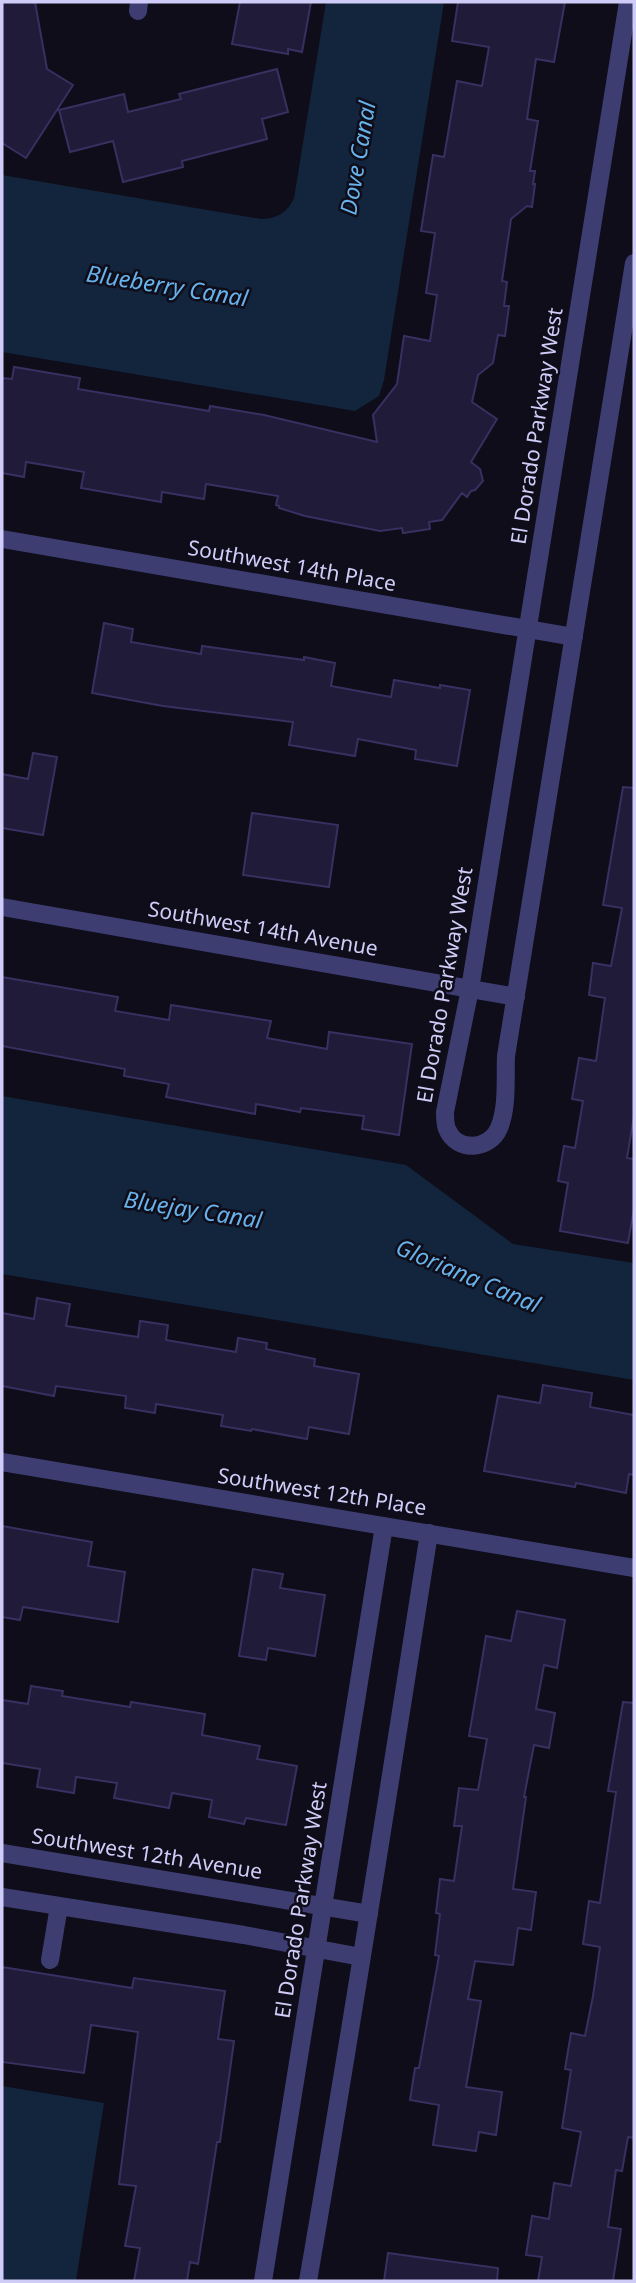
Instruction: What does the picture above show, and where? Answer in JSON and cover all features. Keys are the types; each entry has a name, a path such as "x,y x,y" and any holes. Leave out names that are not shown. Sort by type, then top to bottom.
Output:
{"street":[{"name":"El Dorado Parkway West","path":"628,2 470,989 444,1112 446,1127 451,1134 463,1144 473,1146 490,1142 499,1129 503,1115 506,1056 634,263"},
{"name":"Southwest 14th Place","path":"2,539 574,637"},
{"name":"Southwest 14th Avenue","path":"2,907 516,997"},
{"name":"Southwest 12th Place","path":"2,1462 634,1568"},
{"name":"El Dorado Parkway West","path":"263,2281 384,1527"},
{"path":"308,2281 354,2014 429,1533"},
{"name":"Southwest 12th Avenue","path":"2,1853 369,1914"},
{"path":"2,1897 244,1935 316,1951 361,1957"},
{"path":"50,1960 59,1906"}],"water":[{"path":"326,2 444,2 384,380 379,396 355,411 2,352 2,175 261,219 281,214 294,198"},
{"path":"2,1096 406,1165 513,1244 634,1263 634,1380 2,1274"},
{"path":"2,2086 104,2103 76,2281 2,2281"}],"building":[{"path":"2,2 35,2 47,69 73,85 26,158 2,143"},
{"path":"240,2 311,2 302,52 288,49 288,54 232,44"},
{"path":"458,2 565,2 554,62 536,59 527,119 538,121 530,171 535,171 535,184 532,207 527,206 511,219 502,281 507,282 504,306 509,306 505,336 498,335 493,363 478,375 472,402 497,419 471,462 480,469 483,481 475,490 467,497 462,493 442,520 429,522 430,529 403,533 402,528 380,531 305,516 279,508 276,505 278,496 206,484 204,499 162,492 161,502 81,488 84,472 26,462 24,477 2,473 2,378 12,379 14,367 80,378 78,389 209,411 210,406 264,415 377,442 373,415 397,384 404,336 430,341 437,295 426,293 435,233 421,231 433,155 444,157 457,81 482,86 489,47 452,41"},
{"path":"277,69 288,112 262,119 267,139 182,161 183,167 123,182 113,141 70,152 59,110 124,94 128,112 181,99 179,94"},
{"path":"104,623 133,629 131,642 201,654 202,646 335,663 331,686 391,697 394,680 470,690 457,766 415,759 416,750 358,739 355,756 289,745 293,722 163,706 92,693"},
{"path":"33,753 57,757 43,835 2,828 2,774 28,779"},
{"path":"623,787 634,788 634,1116 627,1158 634,1159 634,1209 628,1243 560,1231 568,1183 558,1181 564,1146 575,1148 583,1101 572,1099 579,1058 596,1061 605,998 589,995 593,963 611,966 622,908 603,905"},
{"path":"252,813 338,825 329,887 243,875"},
{"path":"2,977 118,997 115,1011 169,1020 171,1005 271,1021 267,1038 327,1049 329,1032 412,1044 399,1135 362,1129 364,1116 301,1108 300,1112 256,1104 255,1114 166,1097 169,1084 124,1076 125,1069 2,1046"},
{"path":"37,1298 70,1304 66,1326 138,1337 140,1321 168,1325 166,1340 236,1352 238,1338 267,1343 266,1349 315,1359 314,1366 359,1374 349,1434 309,1427 307,1439 221,1426 223,1415 156,1404 155,1413 125,1408 126,1396 56,1386 54,1396 2,1386 2,1313 34,1319"},
{"path":"543,1385 592,1393 590,1407 634,1415 634,1475 629,1474 626,1493 576,1483 575,1487 484,1471 498,1396 540,1403"},
{"path":"2,1526 92,1542 88,1566 125,1572 118,1622 23,1607 20,1620 2,1617"},
{"path":"253,1569 283,1574 280,1588 325,1595 315,1656 268,1648 266,1660 239,1656"},
{"path":"517,1611 565,1620 557,1668 544,1665 536,1709 555,1713 549,1748 534,1745 524,1797 513,1889 536,1892 531,1930 518,1928 513,1965 475,1961 468,1999 481,2001 466,2087 502,2092 496,2135 479,2132 476,2151 433,2145 439,2105 410,2100 415,2068 419,2068 439,1956 435,1955 440,1914 436,1913 440,1879 454,1881 462,1826 454,1826 459,1788 478,1790 487,1739 469,1736 486,1636 511,1641"},
{"path":"31,1686 63,1691 62,1696 130,1707 131,1702 205,1714 202,1735 260,1746 257,1759 297,1766 286,1825 246,1818 244,1824 209,1817 212,1800 172,1793 169,1808 114,1798 117,1783 76,1777 74,1793 37,1787 40,1769 2,1763 2,1700 28,1704"},
{"path":"623,1702 634,1703 634,2138 628,2137 622,2171 616,2170 608,2227 621,2229 613,2281 538,2281 542,2257 526,2255 532,2216 549,2219 554,2183 571,2186 581,2132 562,2128 571,2070 565,2069 571,2033 585,2036 593,1996 600,1947 583,1944 589,1901 600,1903 616,1792 608,1791"},
{"path":"2,1967 132,1988 134,1978 225,1991 218,2039 234,2041 220,2142 217,2142 198,2264 190,2262 187,2281 134,2281 140,2248 125,2246 136,2186 119,2184 138,2032 91,2025 84,2073 2,2062"},
{"path":"388,2253 498,2268 497,2281 384,2281"}],"water label":[{"name":"Dove Canal","path":"358,158"},
{"name":"Blueberry Canal","path":"167,286"},
{"name":"Bluejay Canal","path":"193,1210"},
{"name":"Gloriana Canal","path":"468,1276"}]}
